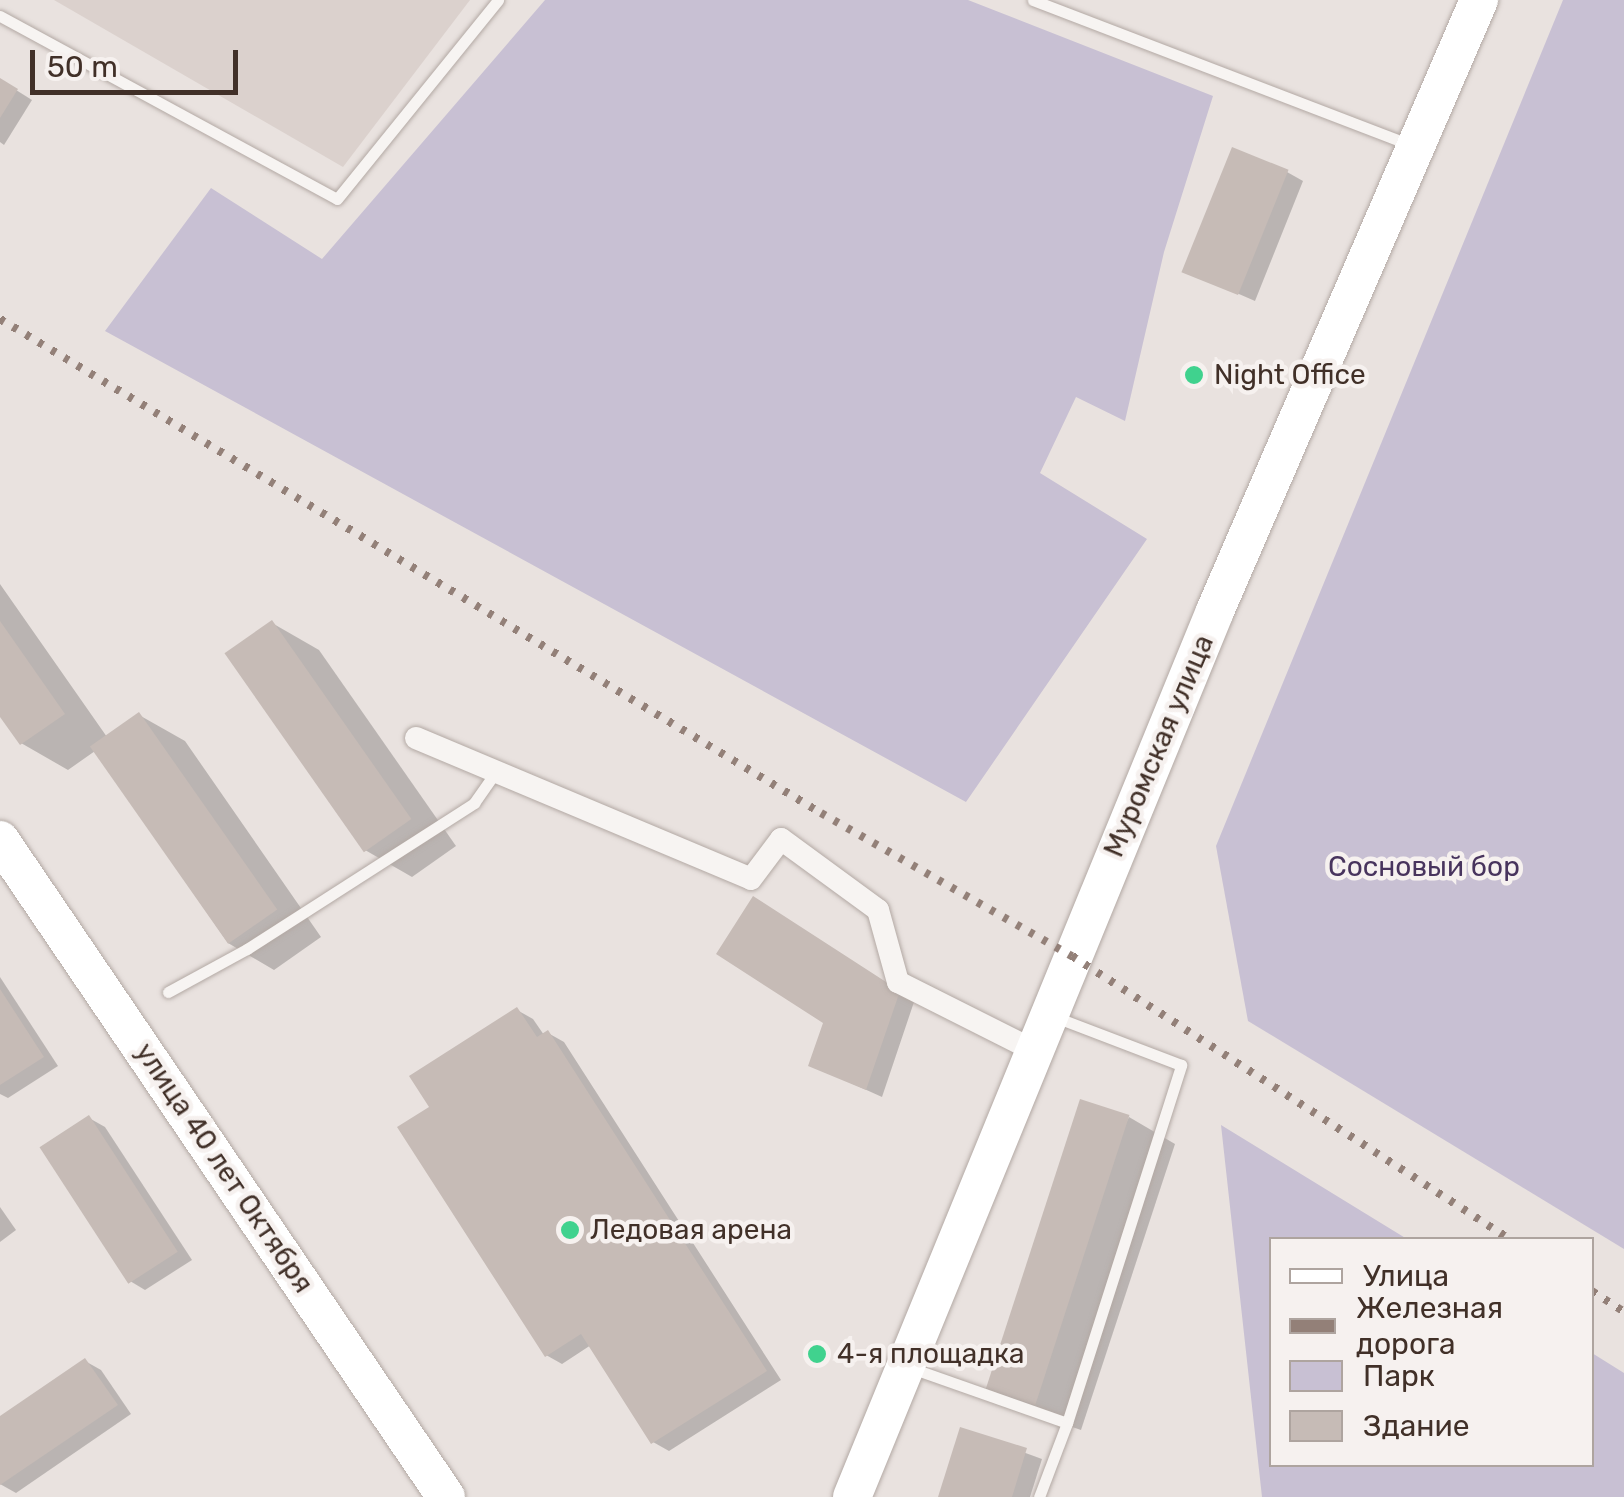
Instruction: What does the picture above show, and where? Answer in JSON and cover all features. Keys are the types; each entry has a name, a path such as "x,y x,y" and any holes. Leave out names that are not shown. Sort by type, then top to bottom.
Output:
{"main road":[{"name":"Муромская улица","path":"852,1497 902,1364 1215,611 1479,0"},
{"name":"улица 40 лет Октября","path":"0,840 446,1497"}],"street":[{"path":"416,738 751,880 781,839 878,910 898,982 1033,1050"}],"lane":[{"path":"0,16 337,200 498,0"},
{"path":"1033,0 1416,147"},
{"path":"168,992 247,949 474,803 496,772"},
{"path":"1039,1497 1067,1424 1181,1065 1048,1014"},
{"path":"902,1364 1067,1424"}],"shaded area":[{"path":"54,0 470,0 343,167"}],"green space":[{"path":"545,0 968,0 1213,96 1164,252 1125,421 1076,397 1040,473 1147,539 966,802 105,331 211,188 322,259"},
{"name":"Сосновый бор","path":"1563,0 1624,0 1624,1249 1248,1021 1216,846"},
{"path":"1221,1125 1404,1237 1269,1237 1269,1467 1594,1467 1594,1354 1624,1373 1624,1497 1262,1497"}],"building":[{"path":"0,78 18,89 0,118"},
{"path":"1232,147 1289,170 1238,295 1181,272"},
{"path":"272,620 411,819 364,852 224,653"},
{"path":"0,621 65,714 20,745 0,717"},
{"path":"139,712 277,909 228,944 90,746"},
{"path":"753,896 900,991 866,1090 808,1066 823,1023 716,954"},
{"path":"0,989 44,1057 0,1085"},
{"name":"Ледовая арена","path":"517,1007 537,1037 548,1030 767,1371 651,1444 581,1334 545,1357 397,1127 429,1107 409,1076"},
{"path":"1080,1099 1129,1115 1035,1405 986,1389"},
{"path":"89,1115 178,1252 128,1284 40,1147"},
{"path":"85,1358 118,1405 0,1485 0,1416"},
{"path":"960,1427 1027,1448 1012,1497 938,1497"}],"railway":[{"path":"0,319 821,813 1072,956 1506,1237"},
{"path":"1594,1292 1624,1312"}],"place":[{"name":"Night Office","path":"1194,375"},
{"name":"Ледовая арена","path":"570,1230"},
{"name":"4-я площадка","path":"817,1354"}]}
